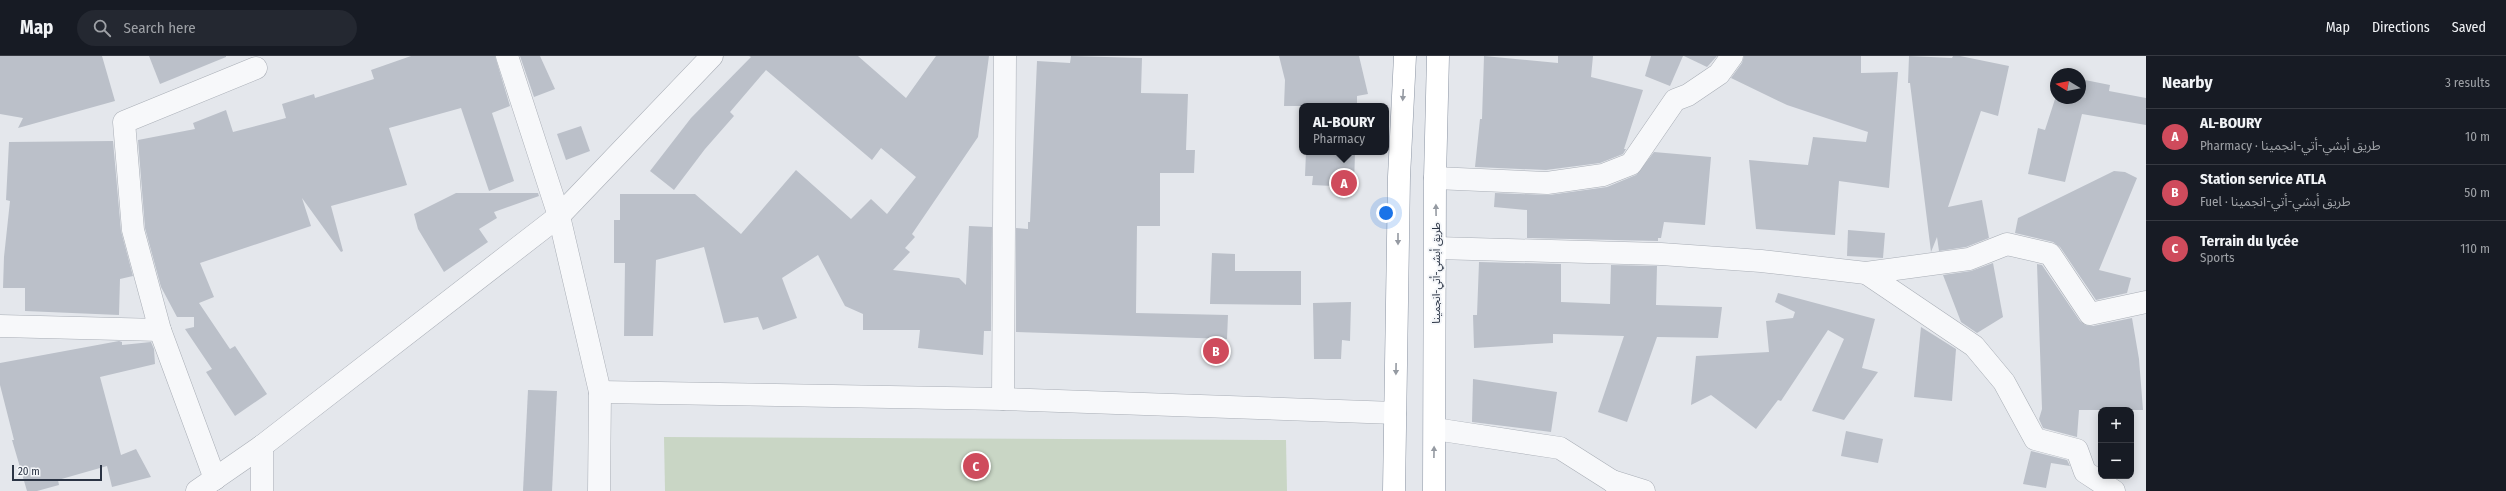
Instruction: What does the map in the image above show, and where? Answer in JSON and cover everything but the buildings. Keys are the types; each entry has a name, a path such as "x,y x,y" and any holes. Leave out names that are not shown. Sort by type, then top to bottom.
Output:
{"highway":[{"path":"1394,491 1399,177 1405,56"},
{"name":"طريق أبشي-أتي-انجمينا","path":"1434,491 1436,248 1435,178 1438,56"}],"street":[{"path":"507,56 559,216 600,392 599,491"},
{"path":"256,68 124,122 133,230 160,330 206,485 262,446 559,216 712,56"},
{"path":"1003,399 1005,56"},
{"path":"1435,178 1547,183 1603,175 1631,164 1675,100 1688,96 1719,74 1732,56"},
{"path":"1436,248 1661,254 1761,262 1866,273 1970,259 2007,244 2050,254 2090,314 2146,302"},
{"path":"1866,273 1974,346 2004,382 2035,439 2077,450 2085,472 2114,491"},
{"path":"0,326 160,330"},
{"path":"600,392 1003,399 1395,412"},
{"path":"1435,429 1560,448 1618,486 1644,491"},
{"path":"262,446 262,491"}],"green space":[{"path":"664,437 1286,440 1287,491 665,491"}],"place":[{"name":"AL-BOURY","path":"1344,183"},
{"name":"Station service ATLA","path":"1216,351"},
{"name":"Terrain du lycée","path":"976,466"}]}
